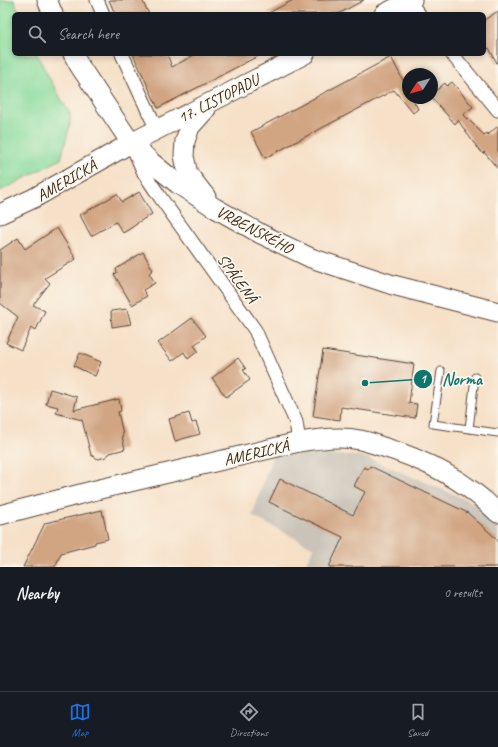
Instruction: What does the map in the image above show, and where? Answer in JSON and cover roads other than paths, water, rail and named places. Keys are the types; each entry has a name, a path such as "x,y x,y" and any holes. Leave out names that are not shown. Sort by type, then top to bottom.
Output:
{"street":[{"path":"47,0 52,12"},
{"path":"97,0 103,12"},
{"path":"390,12 412,4"},
{"name":"VRBENSKÉHO","path":"74,56 131,142 150,162 178,184 214,207 261,234 311,258 393,286 498,312"},
{"path":"123,56 157,130"},
{"name":"17. LISTOPADU","path":"131,142 301,56"},
{"path":"454,56 498,110"},
{"path":"214,207 188,174 184,162 184,153 185,141 190,127 200,115 219,98"},
{"name":"AMERICKÁ","path":"0,214 34,198 131,142"},
{"name":"SPÁLENÁ","path":"131,142 144,173 153,188 255,330 296,422 300,442"},
{"name":"AMERICKÁ","path":"0,515 96,490 300,442 332,438 360,440 403,452 440,469 496,507"}],"lane":[{"path":"441,372 433,424 498,433"},
{"path":"469,430 475,377"}],"place":[{"name":"Norma","path":"365,383"}]}
